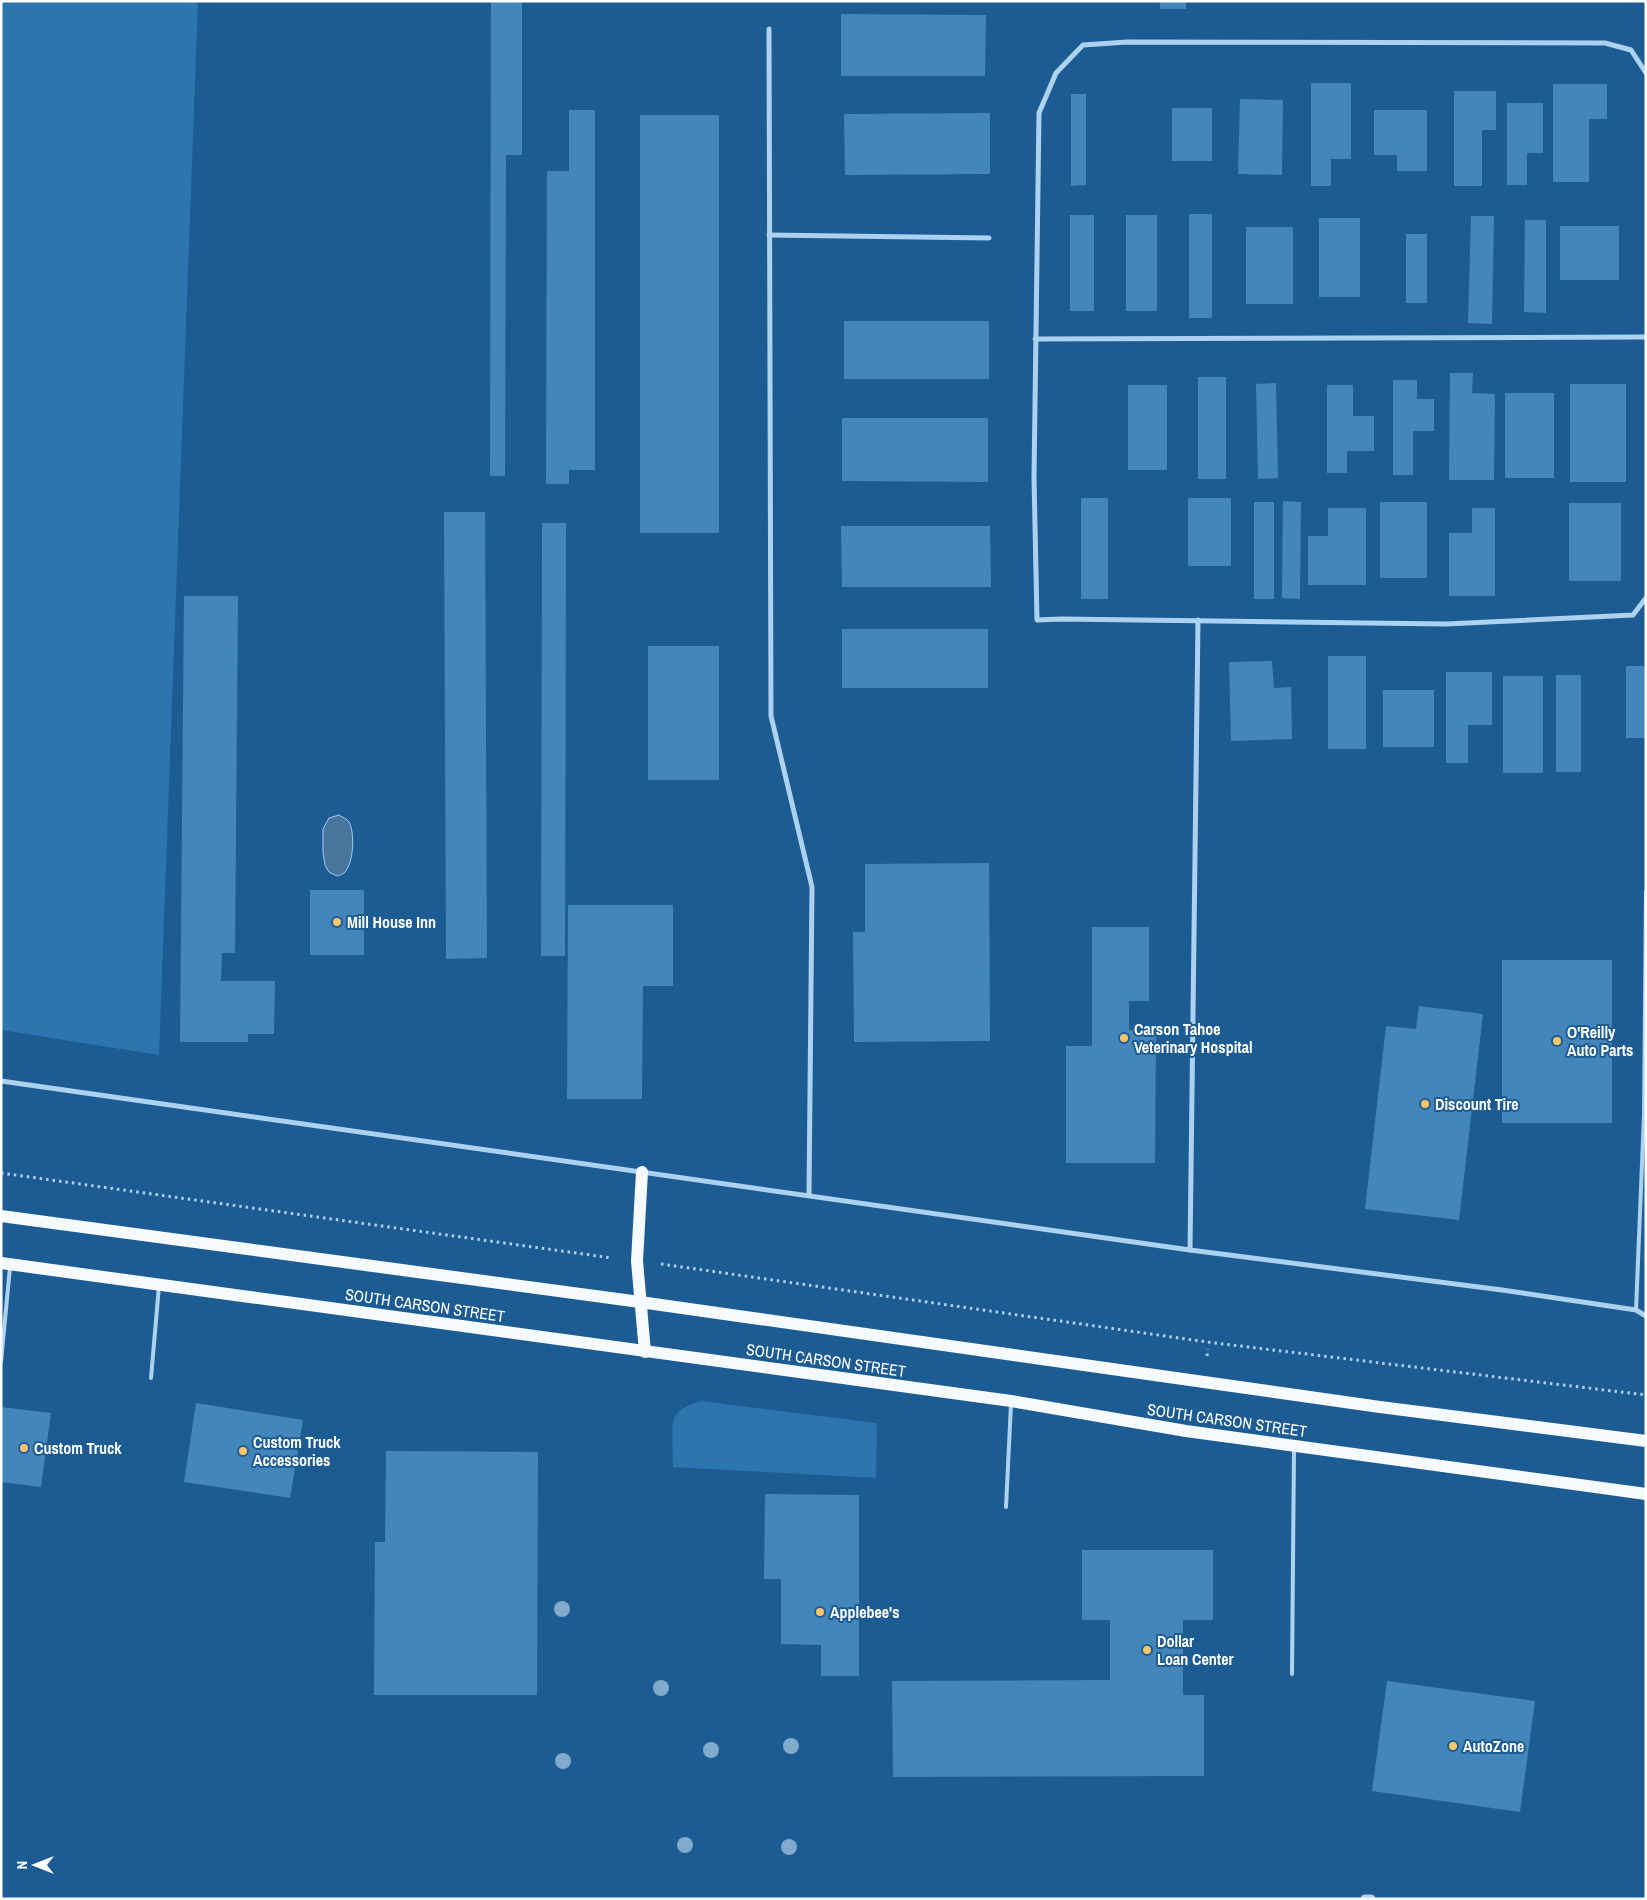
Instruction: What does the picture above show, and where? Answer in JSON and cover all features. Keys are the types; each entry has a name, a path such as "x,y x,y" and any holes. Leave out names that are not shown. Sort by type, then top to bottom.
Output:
{"main road":[{"path":"642,1172 637,1243 645,1352"},
{"name":"SOUTH CARSON STREET","path":"1,1216 640,1302 1380,1407 1646,1441"},
{"name":"SOUTH CARSON STREET","path":"6,1264 1011,1401 1186,1432 1646,1494"}],"street":[{"path":"769,29 771,716 812,887 809,1196"},
{"path":"1646,72 1631,50 1605,43 1127,42 1083,45 1056,73 1039,113 1034,478 1037,620 1198,620 1446,624 1632,615 1646,598"},
{"path":"770,235 989,238"},
{"path":"1036,339 1646,338"},
{"path":"1190,1250 1198,620"},
{"path":"1,1081 1190,1250 1502,1290 1636,1310 1646,1316"},
{"path":"1365,1899 1371,1899"}],"lane":[{"path":"1636,1310 1644,1115 1646,892"},
{"path":"1,1362 6,1264"},
{"path":"151,1378 159,1285"},
{"path":"1006,1507 1011,1401"},
{"path":"1292,1674 1294,1446"}],"path":[{"path":"1,1173 570,1252"},
{"path":"694,1268 875,1296 1207,1342 1646,1396"},
{"path":"1207,1356 1208,1349"}],"shaded area":[{"path":"1,1 198,1 159,1055 1,1030"},
{"path":"339,815 349,822 351,827 352,856 347,869 337,876 329,872 325,865 323,829 329,818"},
{"path":"701,1401 877,1423 876,1478 673,1467 672,1434 674,1418 682,1409"}],"building":[{"path":"491,1 522,1 522,155 506,155 505,476 490,476"},
{"path":"1160,1 1186,1 1186,9 1160,9"},
{"path":"841,14 986,15 985,76 841,76"},
{"path":"1311,83 1351,83 1351,159 1331,159 1331,186 1311,186"},
{"path":"1553,84 1607,84 1607,119 1589,119 1589,182 1553,182"},
{"path":"1454,91 1496,91 1496,130 1482,130 1482,186 1454,186"},
{"path":"1071,94 1086,94 1086,185 1071,186"},
{"path":"1240,99 1283,100 1282,175 1238,174"},
{"path":"1507,103 1543,103 1543,153 1527,153 1527,185 1507,185"},
{"path":"1172,108 1212,108 1212,161 1172,161"},
{"path":"569,110 595,110 595,470 569,470 569,484 546,484 547,171 569,171"},
{"path":"1374,110 1427,110 1427,171 1397,171 1397,155 1374,155"},
{"path":"990,113 990,174 845,175 844,114"},
{"path":"640,115 719,115 719,533 640,533"},
{"path":"1189,214 1212,214 1212,318 1189,318"},
{"path":"1070,215 1094,215 1094,311 1070,311"},
{"path":"1126,215 1157,215 1157,311 1126,311"},
{"path":"1471,216 1494,216 1492,324 1468,323"},
{"path":"1319,218 1360,218 1360,297 1319,297"},
{"path":"1525,220 1546,220 1546,313 1524,312"},
{"path":"1560,226 1619,226 1619,280 1560,280"},
{"path":"1246,227 1293,227 1293,304 1246,304"},
{"path":"1406,234 1427,234 1427,303 1406,303"},
{"path":"844,321 989,321 989,379 844,379"},
{"path":"1450,373 1473,373 1472,393 1495,394 1494,480 1449,480"},
{"path":"1198,377 1226,377 1226,479 1198,479"},
{"path":"1393,380 1417,380 1417,399 1434,399 1434,431 1413,431 1413,475 1393,475"},
{"path":"1276,383 1278,478 1258,479 1256,384"},
{"path":"1570,384 1626,384 1626,482 1570,482"},
{"path":"1128,385 1167,385 1167,470 1128,470"},
{"path":"1327,385 1353,385 1353,416 1374,416 1374,451 1347,451 1347,473 1327,473"},
{"path":"1505,393 1554,393 1554,478 1505,478"},
{"path":"842,418 988,418 988,482 842,481"},
{"path":"1081,498 1108,498 1108,599 1081,599"},
{"path":"1188,498 1231,498 1231,566 1188,566"},
{"path":"1283,501 1301,502 1300,599 1282,598"},
{"path":"1254,502 1274,502 1274,599 1254,599"},
{"path":"1380,502 1427,502 1427,578 1380,578"},
{"path":"1569,503 1621,503 1621,581 1569,581"},
{"path":"1328,508 1366,508 1366,585 1308,585 1308,536 1328,536"},
{"path":"1472,508 1495,508 1495,596 1449,596 1449,533 1472,533"},
{"path":"444,512 485,512 487,958 446,959"},
{"path":"542,523 566,523 565,956 541,956"},
{"path":"841,526 990,526 991,587 842,587"},
{"path":"184,596 238,596 235,953 222,953 221,981 275,981 274,1034 248,1034 248,1042 180,1042"},
{"path":"842,629 988,629 988,688 842,688"},
{"path":"648,646 719,646 719,780 648,780"},
{"path":"1328,656 1366,656 1366,749 1328,749"},
{"path":"1272,661 1274,688 1291,687 1292,739 1231,741 1229,662"},
{"path":"1626,666 1646,666 1646,738 1626,738"},
{"path":"1446,672 1492,672 1492,725 1468,725 1468,763 1446,763"},
{"path":"1556,675 1581,675 1581,772 1556,772"},
{"path":"1503,676 1543,676 1543,773 1503,773"},
{"path":"1383,690 1434,690 1434,747 1383,747"},
{"path":"989,863 990,1041 854,1042 853,932 865,932 865,864"},
{"name":"Mill House Inn","path":"310,890 364,890 364,955 310,955"},
{"path":"568,905 673,905 673,986 643,986 642,1099 567,1099"},
{"name":"Carson Tahoe Veterinary Hospital","path":"1092,927 1149,927 1149,1001 1129,1001 1129,1030 1156,1030 1155,1163 1066,1163 1066,1046 1092,1046"},
{"name":"O'Reilly Auto Parts","path":"1502,960 1612,960 1612,1123 1502,1123"},
{"name":"Discount Tire","path":"1419,1006 1483,1014 1459,1220 1365,1209 1386,1026 1416,1029"},
{"name":"Custom Truck Accessories","path":"196,1403 303,1420 290,1498 184,1482"},
{"name":"Custom Truck","path":"1,1407 51,1413 41,1487 1,1482"},
{"path":"386,1451 538,1452 537,1695 374,1695 375,1542 385,1542"},
{"name":"Applebee's","path":"765,1494 859,1495 859,1676 821,1676 821,1645 781,1644 781,1579 764,1579"},
{"name":"Dollar Loan Center","path":"1082,1550 1213,1550 1213,1620 1183,1620 1183,1695 1204,1695 1204,1776 893,1777 892,1681 1110,1680 1110,1620 1082,1620"},
{"name":"AutoZone","path":"1387,1681 1535,1701 1520,1812 1372,1791"}],"place":[{"name":"Mill House Inn","path":"337,922"},
{"name":"Carson Tahoe Veterinary Hospital","path":"1124,1038"},
{"name":"O'Reilly Auto Parts","path":"1557,1041"},
{"name":"Discount Tire","path":"1425,1104"},
{"name":"Custom Truck","path":"24,1448"},
{"name":"Custom Truck Accessories","path":"243,1451"},
{"name":"Applebee's","path":"820,1612"},
{"name":"Dollar Loan Center","path":"1147,1650"},
{"name":"AutoZone","path":"1453,1746"}]}
